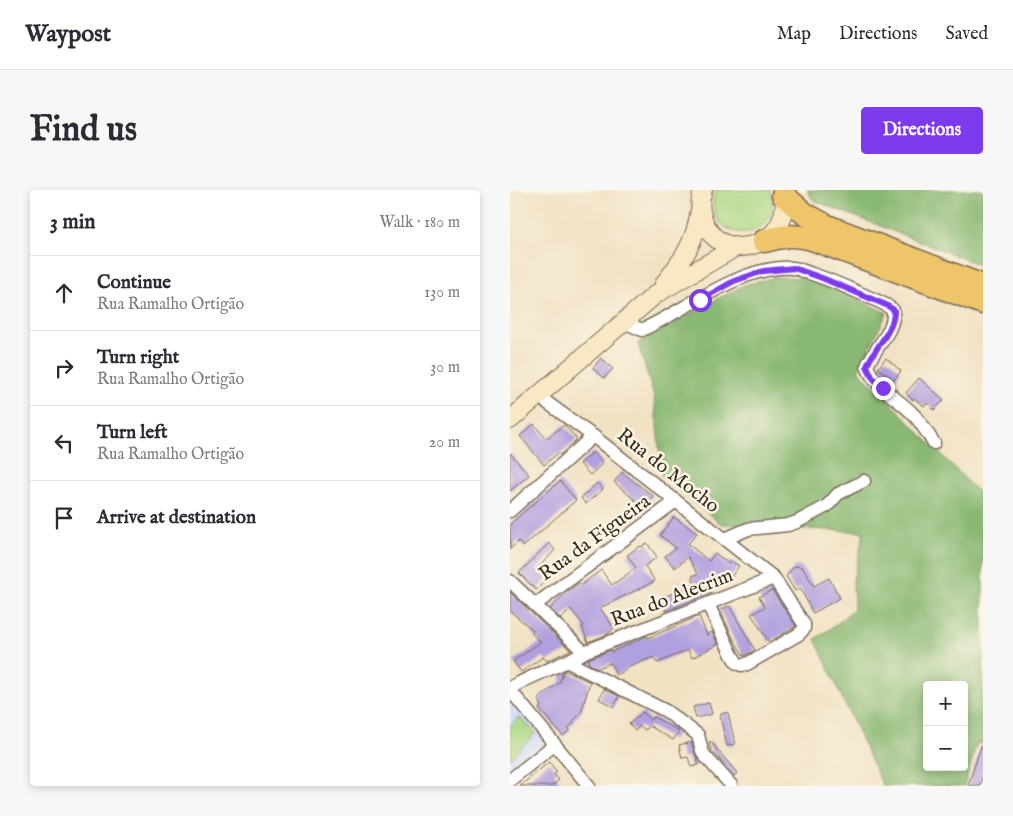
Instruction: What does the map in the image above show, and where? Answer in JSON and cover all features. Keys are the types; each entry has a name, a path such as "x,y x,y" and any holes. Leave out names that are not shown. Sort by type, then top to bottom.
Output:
{"highway":[{"path":"783,192 797,208 814,220 983,286"},
{"path":"764,241 797,235 812,239 983,303"}],"main road":[{"path":"702,198 702,218 707,228 715,237 736,247 750,246 764,241 779,226 785,206 783,192"},
{"path":"656,294 686,255 697,230 702,198"},
{"path":"510,420 656,294 736,247"}],"street":[{"path":"624,322 642,330 734,281 763,271 794,268 822,278 894,310 894,318 867,366 872,377 914,414 934,443"},
{"name":"Rua do Mocho","path":"538,396 593,436 774,578 804,624 804,629 799,634 747,664 741,665 737,663 708,604"},
{"path":"510,511 593,436"},
{"path":"725,539 748,529 788,525 797,522 827,506 838,494 864,482"},
{"name":"Rua da Figueira","path":"536,605 676,501"},
{"name":"Rua do Alecrim","path":"510,689 531,676 568,662 584,652 774,578"},
{"path":"510,581 584,652"},
{"path":"568,662 666,711 694,731 700,739 705,756 731,784"},
{"path":"510,689 589,786"},
{"path":"510,780 554,745"}],"shaded area":[{"path":"510,700 541,736 542,741 541,747 510,773"}],"green space":[{"path":"715,190 770,190 772,208 767,221 757,229 744,232 731,230 720,222 714,209"},
{"path":"807,190 983,190 983,266 813,200"},
{"path":"776,277 806,278 822,283 887,313 858,370 978,492 983,486 983,744 977,743 964,786 883,786 815,639 836,625 854,608 853,580 864,532 721,524 662,476 654,397 638,343 744,285"},
{"path":"519,717 536,733 511,758 510,726"}],"building":[{"path":"601,358 613,369 604,378 593,368"},
{"path":"886,358 901,371 894,380 878,368"},
{"path":"919,378 944,400 934,410 927,403 924,406 914,398 913,400 906,393"},
{"path":"534,424 546,439 564,425 577,439 560,455 558,453 544,465 520,436"},
{"path":"593,452 603,463 590,475 580,464"},
{"path":"510,453 529,475 510,491"},
{"path":"622,472 653,496 644,508 614,482"},
{"path":"560,481 576,500 523,547 519,541 510,549 510,524"},
{"path":"597,483 603,489 586,504 581,498"},
{"path":"674,517 697,533 688,544 709,561 715,553 729,564 731,561 739,566 727,582 709,589 712,593 666,611 661,598 695,584 692,576 698,574 688,557 675,568 665,556 676,548 660,535"},
{"path":"549,543 555,550 537,569 547,579 536,590 519,573"},
{"path":"647,543 657,557 645,566 655,581 600,608 614,628 608,634 588,642 582,627 584,626 571,609 561,619 550,609 565,593 579,583 581,585 601,570 612,585 636,568 627,555"},
{"path":"795,566 802,567 814,586 829,578 840,598 813,613 800,588 795,591 786,576"},
{"path":"772,590 796,626 769,642 751,614 765,607 759,597"},
{"path":"510,592 570,650 547,661 543,657 521,672 513,661 541,642 531,633 533,630 510,611"},
{"path":"729,606 755,650 744,656 720,610"},
{"path":"699,616 707,635 712,632 718,644 692,658 688,650 657,663 653,657 616,675 611,663 598,668 589,664 588,659 611,650 611,652 647,636 648,638"},
{"path":"566,671 590,682 581,713 568,728 570,730 563,736 539,709 541,706 539,704 541,703 538,699 560,682 563,672"},
{"path":"604,689 619,696 614,707 599,699"},
{"path":"709,703 712,714 696,718 693,707"},
{"path":"643,712 650,720 654,717 679,731 673,740 650,726 645,730 640,726 635,731 629,724"},
{"path":"728,712 735,744 727,746 720,717 721,714"},
{"path":"710,741 737,773 734,776 712,751 709,744"},
{"path":"691,742 699,765 691,767 688,757 682,758 679,745"},
{"path":"981,746 983,746 983,776 980,786 968,786"},
{"path":"549,762 557,772 554,774 559,780 552,786 520,786"}],"route":[{"path":"700,300 734,281 763,271 794,268 886,305 894,310 894,318 867,366 872,377 883,388"}]}
